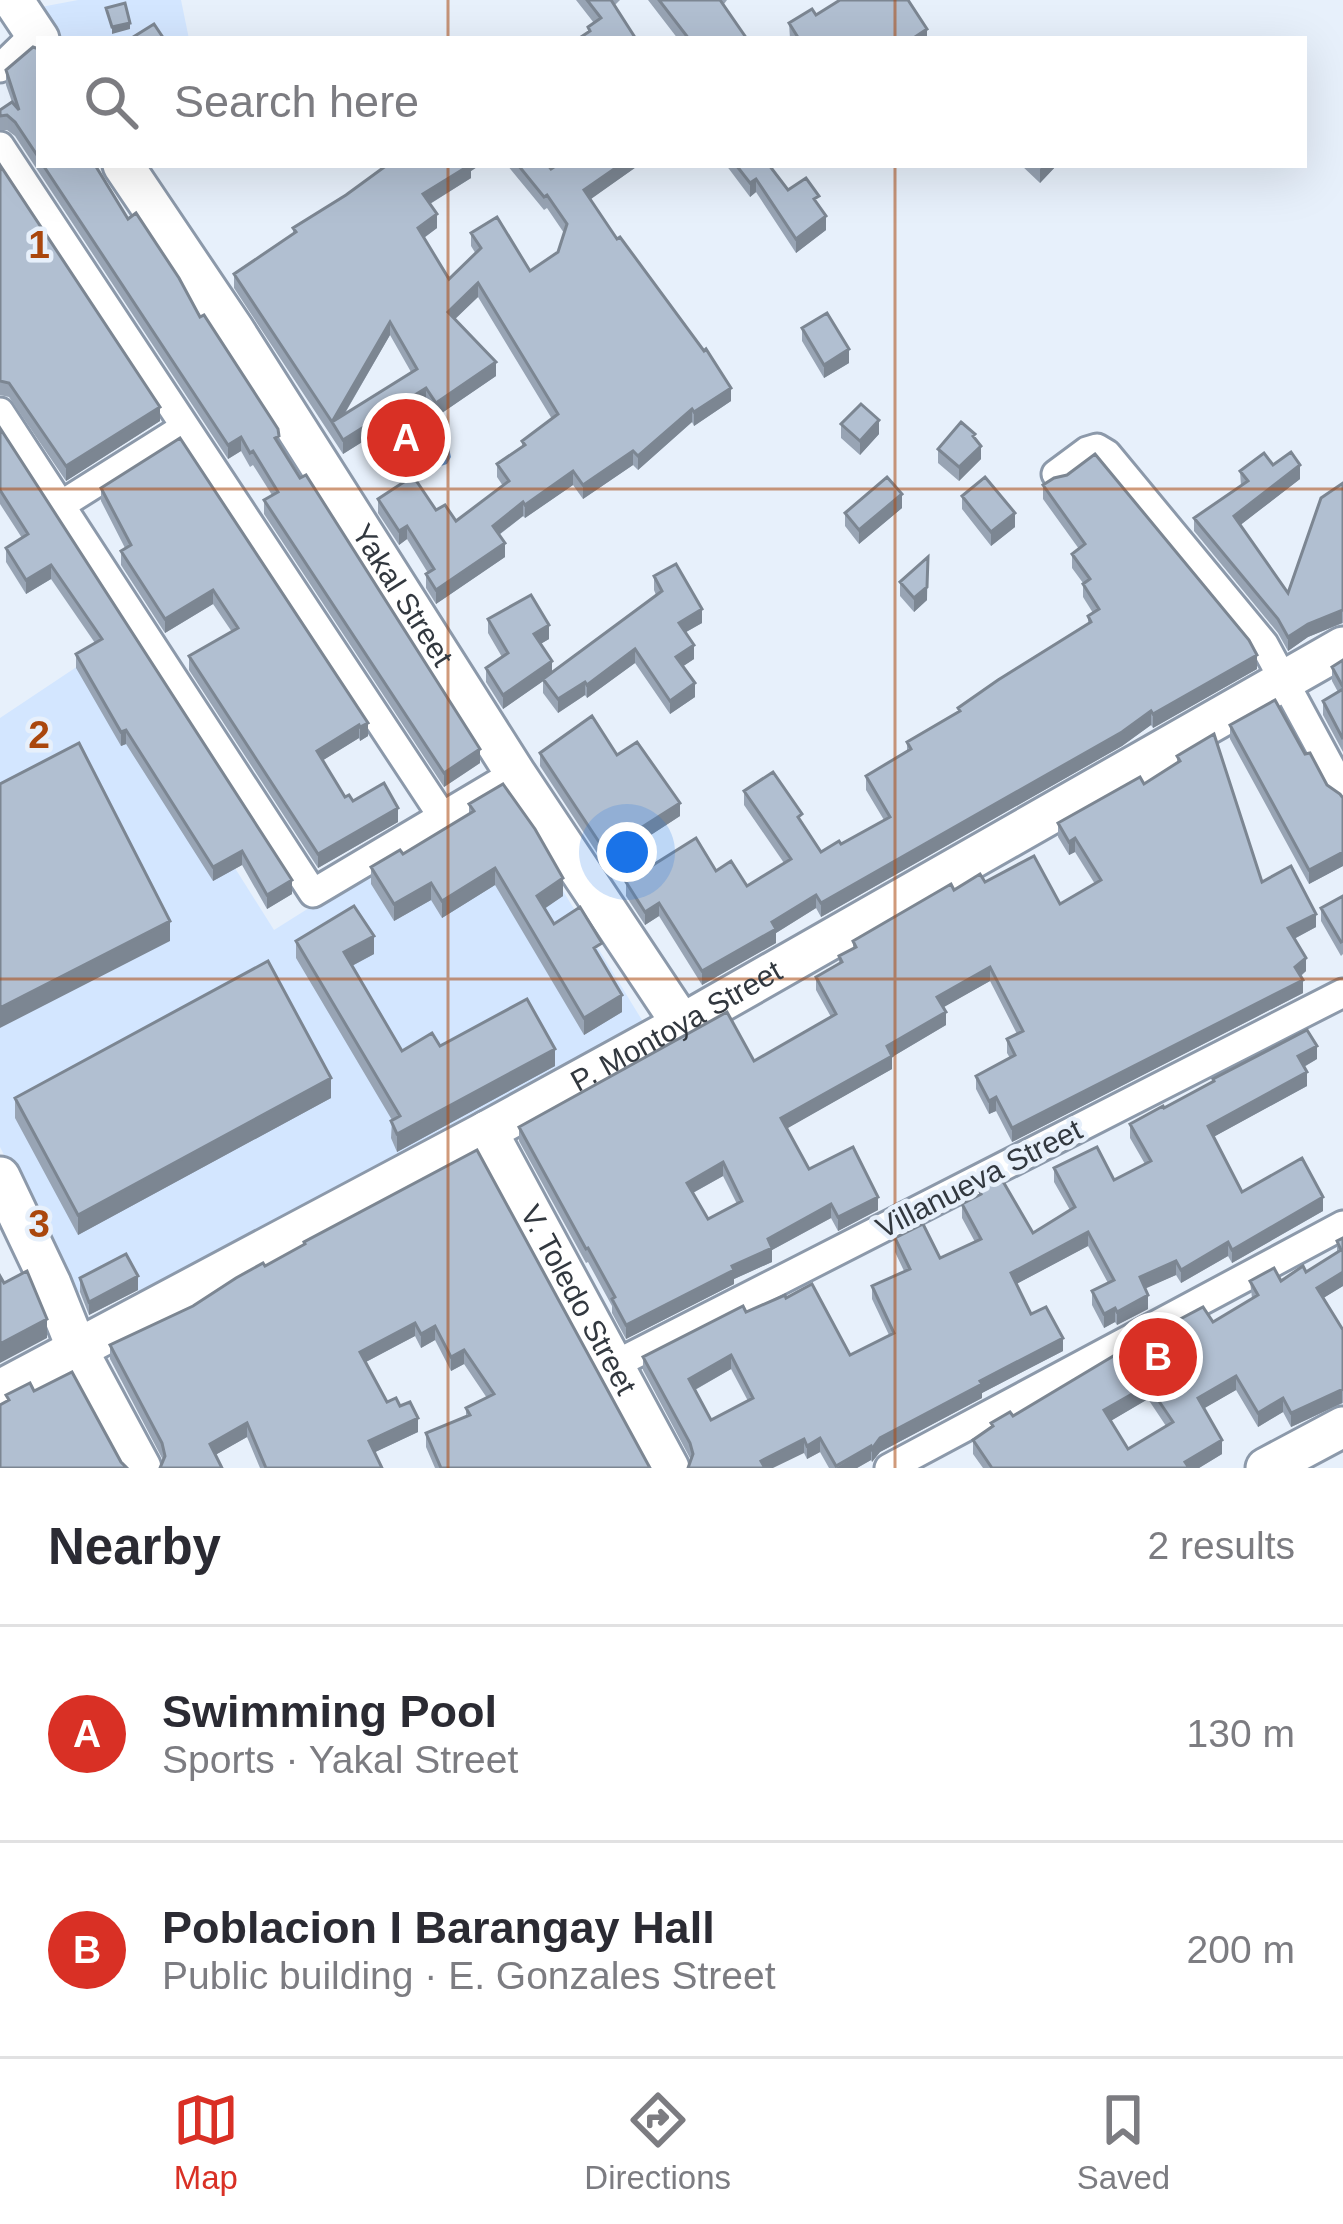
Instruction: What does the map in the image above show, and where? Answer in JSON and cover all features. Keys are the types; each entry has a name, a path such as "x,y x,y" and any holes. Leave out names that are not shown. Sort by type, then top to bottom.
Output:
{"street":[{"path":"13,0 36,36"},
{"path":"0,68 36,38"},
{"path":"0,146 442,816"},
{"name":"Yakal Street","path":"125,168 682,1024"},
{"path":"0,412 313,892 515,772"},
{"path":"61,505 185,427"},
{"path":"1056,475 1087,451 1097,448 1107,454 1246,619 1286,679 1343,790"},
{"name":"P. Montoya Street","path":"0,1390 682,1024 1343,647"},
{"name":"Villanueva Street","path":"614,1365 1343,993"},
{"name":"V. Toledo Street","path":"487,1131 670,1468"},
{"path":"0,1177 77,1349 141,1468"},
{"path":"889,1468 1343,1225"},
{"path":"1266,1468 1343,1426"}],"shaded area":[{"path":"78,0 181,0 188,36 60,36 41,7"},
{"path":"99,652 274,930 500,788 645,1025 139,1293 126,1268 74,1295 0,1147 0,718"}],"water":[{"path":"417,420 432,434 429,443 442,441 449,448 447,464 435,468 423,460 425,446 390,458 378,446 393,427"}],"building":[{"path":"587,0 611,0 634,36 582,36 601,18"},
{"path":"659,0 720,0 745,36 687,36"},
{"path":"840,0 908,0 927,29 916,36 797,36 789,23 812,9 816,15"},
{"path":"125,3 130,23 112,27 106,8"},
{"path":"154,24 162,36 135,36"},
{"path":"36,48 36,154 15,122 0,116 0,110 12,102 19,110 6,70"},
{"path":"0,165 160,407 66,466 9,383 0,381"},
{"path":"45,168 97,168 128,219 136,213 200,317 204,315 278,429 275,438 300,478 306,475 480,749 444,773 264,500 278,492 253,451 241,437 228,445"},
{"path":"383,168 465,168 423,194 437,214 418,228 449,279 481,248 471,233 497,217 530,271 558,252 567,224 520,168 616,168 584,190 731,388 692,409 638,456 633,451 583,485 573,471 525,505 523,502 493,526 505,543 436,590 426,574 434,569 407,526 399,531 378,499 413,476 436,510 445,505 456,521 509,481 497,464 558,414 478,283 448,312 496,362 436,403 426,388 343,440 234,274","holes":["390,322 417,369 332,422"]},
{"path":"738,168 771,168 788,190 806,178 826,216 796,239 756,179 750,183"},
{"path":"827,313 849,349 824,365 802,328"},
{"path":"861,404 879,420 860,441 841,424"},
{"path":"961,422 981,446 959,467 938,449"},
{"path":"0,428 292,880 267,895 242,851 213,867 126,730 121,732 76,654 102,639 51,565 26,580 6,548 28,534 0,490"},
{"path":"180,438 368,723 317,751 345,797 353,801 384,783 398,808 318,854 189,656 238,628 213,590 165,619 121,551 131,545 101,488"},
{"path":"1291,452 1300,465 1234,516 1288,593 1321,498 1343,483 1343,610 1288,637 1194,518 1248,481 1240,471 1264,453 1273,465"},
{"path":"1095,454 1257,655 1151,711 821,903 816,895 772,922 776,929 702,971 659,903 645,912 626,882 696,838 716,871 731,861 747,886 791,859 744,791 773,772 821,852 890,817 866,776 911,749 907,742 1091,622 1088,616 1099,609 1083,584 1090,579 1072,554 1085,544 1043,485 1067,475"},
{"path":"887,477 902,494 859,530 845,513"},
{"path":"985,477 1015,513 991,532 962,496"},
{"path":"928,557 927,587 914,598 900,582"},
{"path":"676,564 702,609 679,623 694,645 676,657 695,683 670,701 635,649 587,685 558,699 543,679 662,591 654,576"},
{"path":"531,595 549,625 534,634 552,661 503,695 486,668 508,653 488,619"},
{"path":"1343,660 1343,687 1332,667"},
{"path":"1343,689 1343,739 1323,701"},
{"path":"1275,700 1305,754 1310,753 1327,785 1343,798 1343,852 1309,870 1230,725"},
{"path":"592,716 617,755 637,742 680,803 603,848 540,753"},
{"path":"1214,734 1262,882 1291,866 1316,914 1288,928 1306,958 1295,967 1303,980 1012,1128 996,1097 989,1101 976,1076 1015,1055 1007,1039 1023,1031 990,967 937,997 946,1012 887,1046 892,1056 781,1118 809,1169 853,1147 878,1197 838,1217 831,1204 768,1239 772,1248 626,1325 615,1297 519,1127 727,1012 754,1061 836,1014 816,977 842,962 839,956 856,947 853,941 951,884 954,890 980,874 985,882 1034,856 1060,904 1101,880 1075,838 1069,842 1058,823 1140,777 1144,784 1180,761 1177,756","holes":["723,1162 742,1201 708,1219 687,1183"]},
{"path":"79,743 170,921 0,1008 0,784"},
{"path":"503,784 563,878 537,896 554,924 580,907 602,943 594,948 622,995 584,1018 495,868 442,901 431,883 394,904 371,867 400,850 403,854 474,811 469,804"},
{"path":"1343,896 1343,941 1341,942 1321,908"},
{"path":"354,906 374,936 344,952 402,1051 432,1033 440,1046 527,999 555,1049 397,1134 391,1121 400,1116 296,941"},
{"path":"268,961 331,1078 78,1215 15,1098"},
{"path":"1307,1030 1317,1046 1298,1056 1307,1072 1208,1126 1242,1192 1302,1158 1323,1197 1232,1250 1228,1242 1181,1270 1176,1261 1140,1277 1148,1295 1104,1314 1092,1291 1114,1280 1088,1232 1011,1273 1031,1314 1046,1307 1063,1338 836,1466 820,1438 807,1446 804,1439 761,1461 765,1468 688,1468 693,1454 690,1443 643,1357 743,1306 746,1312 812,1284 850,1355 894,1333 872,1286 910,1269 895,1238 923,1224 940,1258 981,1239 962,1204 1001,1178 1033,1233 1075,1207 1054,1168 1097,1147 1114,1180 1151,1161 1130,1124","holes":["731,1355 753,1398 711,1420 689,1379"]},
{"path":"477,1150 650,1468 441,1468 426,1433 470,1415 466,1408 494,1394 464,1350 451,1357 435,1326 421,1334 415,1323 360,1352 387,1402 396,1398 400,1406 410,1402 418,1418 369,1441 382,1468 266,1468 247,1423 210,1444 222,1468 160,1468 165,1456 162,1443 110,1345 193,1306 263,1263"},
{"path":"1343,1238 1343,1272 1317,1288 1343,1330 1343,1389 1291,1413 1283,1398 1258,1413 1236,1376 1198,1398 1222,1440 1185,1462 1189,1468 992,1468 973,1440 1010,1412 1013,1416 1203,1307 1213,1322 1258,1295 1250,1281 1274,1268 1281,1281 1303,1266 1306,1272 1341,1250 1337,1241","holes":["1148,1385 1173,1422 1128,1449 1104,1410"]},
{"path":"126,1254 138,1276 89,1302 80,1278"},
{"path":"27,1271 47,1319 0,1344 0,1276 4,1283"},
{"path":"72,1372 127,1468 0,1468 0,1405 9,1400 6,1395 30,1383 34,1391"}],"place":[{"name":"Swimming Pool","path":"406,438"},
{"name":"Poblacion I Barangay Hall","path":"1158,1357"}]}
